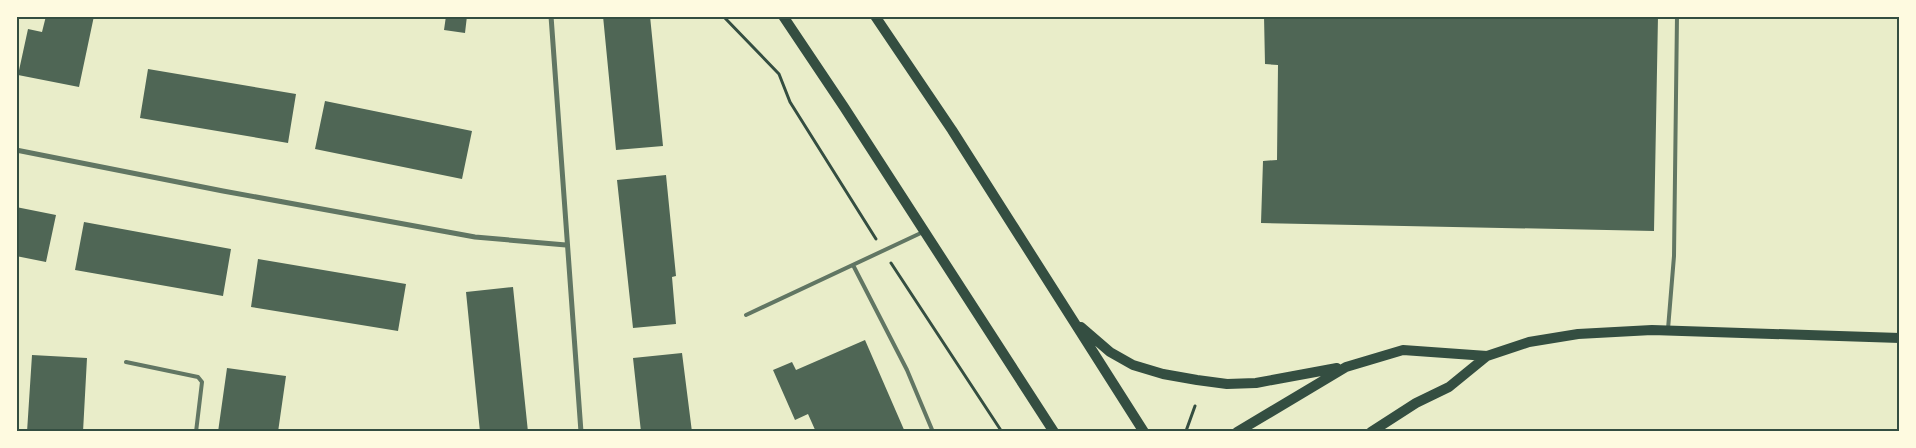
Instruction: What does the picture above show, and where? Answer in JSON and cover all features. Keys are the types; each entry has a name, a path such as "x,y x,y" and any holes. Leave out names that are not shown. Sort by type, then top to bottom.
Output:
{"main road":[{"path":"783,16 1054,432"},
{"path":"875,16 952,130 1144,432"},
{"path":"1074,321 1110,352 1133,365 1163,374 1227,384 1256,383 1346,367 1403,350 1486,356"},
{"path":"1371,432 1416,403 1449,387 1486,356 1529,342 1578,334 1668,331 1900,338"},
{"path":"1237,432 1346,367"}],"street":[{"path":"551,16 566,245 581,432"},
{"path":"16,150 475,237 566,245"}],"lane":[{"path":"1668,331 1674,256 1677,16"},
{"path":"746,316 923,232"},
{"path":"853,265 907,370 933,432"},
{"path":"126,362 198,377 202,382 196,432"}],"path":[{"path":"723,16 779,74 790,102 883,250 1002,432"},
{"path":"1186,431 1195,406"}],"building":[{"path":"46,16 94,16 79,87 18,75 28,29 42,32"},
{"path":"446,16 467,16 465,33 444,30"},
{"path":"603,16 650,16 663,146 616,150"},
{"path":"1264,16 1658,16 1654,231 1261,223 1263,161 1277,160 1278,65 1265,64"},
{"path":"148,69 296,94 288,143 140,118"},
{"path":"325,101 472,131 462,179 315,149"},
{"path":"666,175 676,276 672,277 676,324 633,328 617,180"},
{"path":"16,207 56,215 46,262 16,256"},
{"path":"84,222 231,249 223,296 75,270"},
{"path":"258,259 406,284 398,331 251,307"},
{"path":"513,287 528,432 480,432 466,292"},
{"path":"865,340 905,432 816,432 808,414 795,420 773,370 792,362 796,370"},
{"path":"682,353 692,432 641,432 633,358"},
{"path":"32,355 87,358 83,432 27,432"},
{"path":"227,368 286,376 278,432 218,432"}]}
